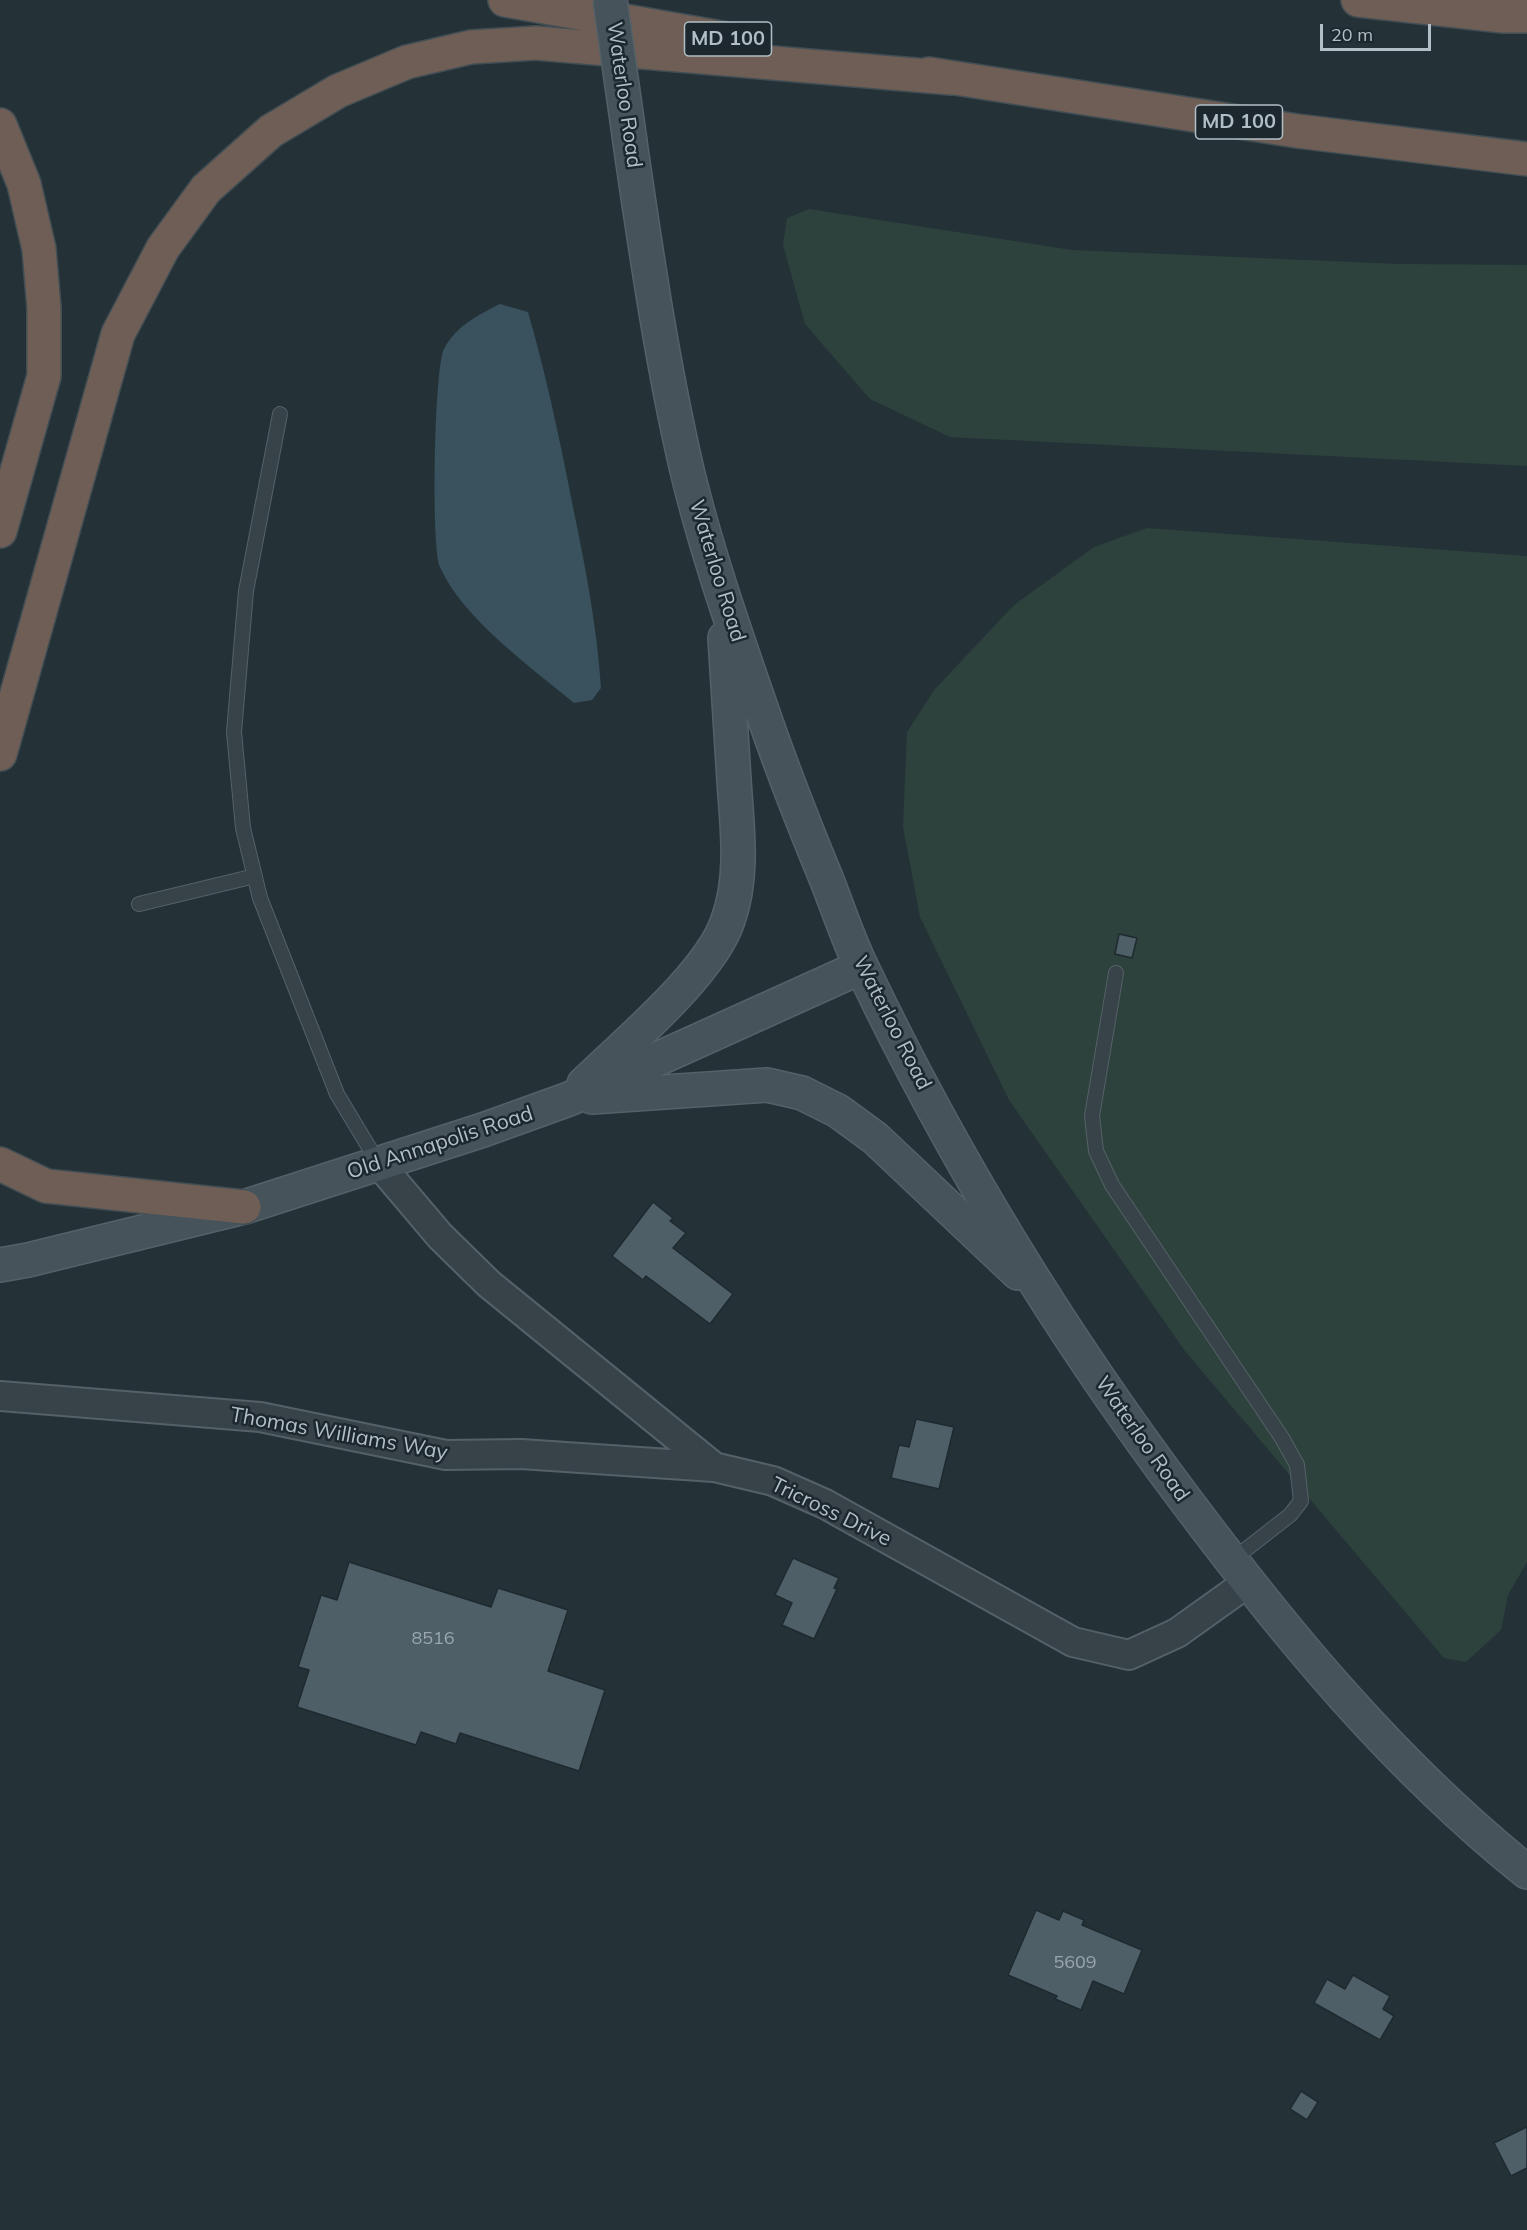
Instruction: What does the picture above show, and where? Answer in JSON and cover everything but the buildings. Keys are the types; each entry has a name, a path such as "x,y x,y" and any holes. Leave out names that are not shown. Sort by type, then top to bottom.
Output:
{"highway":[{"name":"MD 100","path":"504,0 951,78 1297,131 1527,159"},
{"path":"1358,0 1503,16 1527,16"},
{"path":"0,754 118,334 163,248 206,189 271,131 348,87 407,62 471,47 536,43 951,78"},
{"path":"0,125 24,184 39,249 44,308 44,376 0,531"},
{"path":"0,1164 46,1186 244,1207"}],"main road":[{"name":"Waterloo Road","path":"610,0 658,332 687,468 722,597 782,770 861,967 956,1147 1048,1302 1132,1429 1239,1572 1338,1692 1418,1778 1527,1872"},
{"path":"569,1099 688,981 712,951 728,921 737,883 737,834 722,597"},
{"name":"Old Annapolis Road","path":"0,1265 244,1207 569,1099 861,967"},
{"path":"569,1099 766,1085 802,1093 838,1111 875,1138 1048,1302"}],"street":[{"name":"Tricross Drive","path":"379,1164 440,1236 489,1284 714,1467 773,1481 825,1504 1073,1642 1105,1652 1129,1656 1152,1647 1177,1633 1239,1572"},
{"name":"Thomas Williams Way","path":"0,1396 260,1417 446,1455 521,1454 714,1467"}],"lane":[{"path":"280,414 246,591 234,732 243,828 260,898 337,1094 379,1164"},
{"path":"139,904 255,876"},
{"path":"1116,973 1092,1116 1096,1151 1112,1185 1276,1428 1298,1465 1301,1501 1239,1572"}],"green space":[{"path":"809,209 1072,250 1398,264 1527,265 1527,466 950,437 870,399 805,324 783,245 787,218"},
{"path":"1147,528 1527,556 1527,1562 1508,1595 1501,1630 1466,1662 1444,1658 1185,1351 1009,1100 920,917 903,827 907,732 935,689 1014,605 1094,547"}],"water":[{"path":"500,304 528,312 559,437 594,621 601,688 592,700 574,703 519,658 464,605 440,567 435,528 436,421 444,349 461,328"}]}
